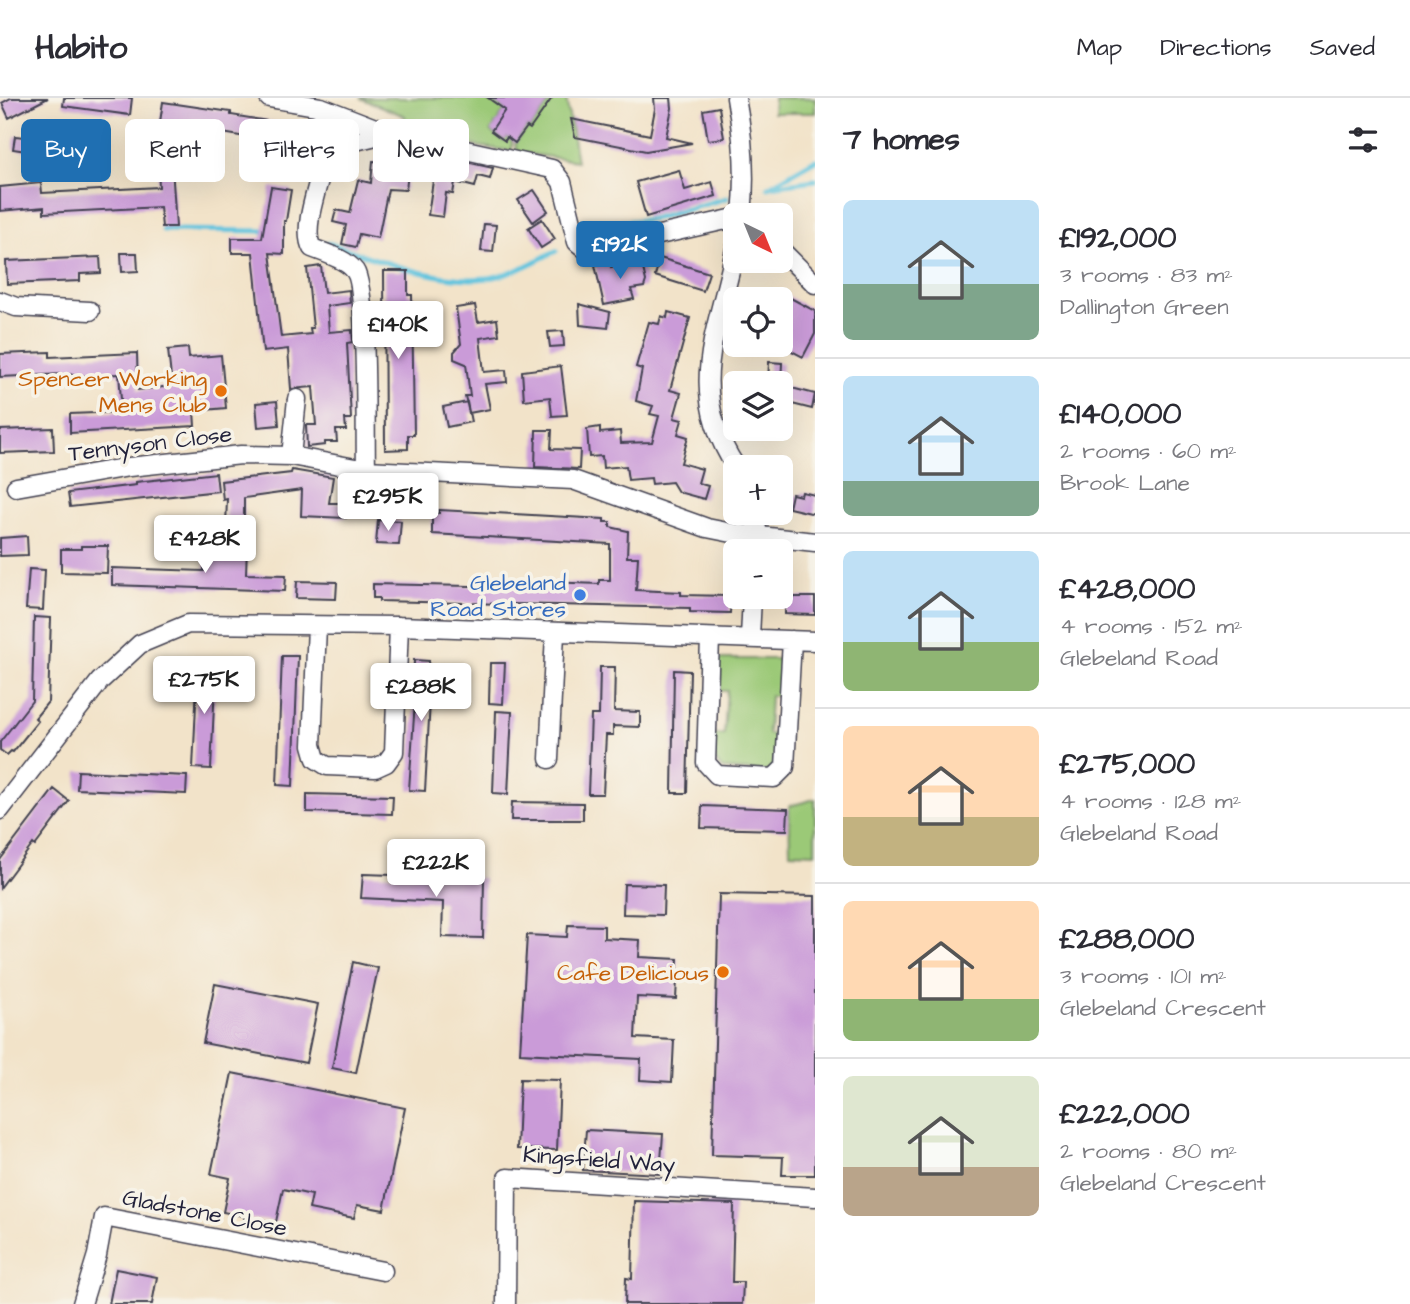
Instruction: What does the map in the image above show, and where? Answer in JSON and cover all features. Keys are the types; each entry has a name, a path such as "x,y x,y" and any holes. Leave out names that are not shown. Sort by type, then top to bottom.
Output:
{"street":[{"path":"269,98 321,107 373,127"},
{"path":"736,98 742,203"},
{"path":"321,107 323,119"},
{"path":"469,151 552,169 562,182 577,242 589,251 723,221"},
{"path":"319,182 308,240 312,248 349,265 358,279 364,360 366,470"},
{"path":"793,262 815,284"},
{"path":"729,273 710,351 707,391 716,428 730,455"},
{"path":"0,301 16,307 90,311"},
{"path":"290,456 297,399"},
{"name":"Tennyson Close","path":"16,486 129,467 241,455 290,456 366,470 573,480 708,528 748,539"},
{"name":"Tennyson Close","path":"793,542 815,542"},
{"path":"750,638 751,609"},
{"path":"0,810 100,681 140,644 188,624 399,626 555,634 815,641"},
{"path":"317,626 312,746 316,759 327,766 375,768 386,763 394,752 399,626"},
{"path":"549,759 555,634"},
{"path":"710,638 706,763 717,775 775,778 785,767 792,640"},
{"name":"Kingsfield Way","path":"506,1304 507,1178 815,1197"},
{"name":"Gladstone Close","path":"82,1304 104,1217 383,1271"}],"green space":[{"path":"360,98 503,98 498,105 505,110 491,131 504,141 507,137 512,141 512,151 469,145 469,119 405,119 405,116"},
{"path":"552,98 566,98 577,161 517,152 515,143 527,127 530,129"},
{"path":"774,98 815,98 815,113 773,113"},
{"path":"715,659 782,659 782,696 770,696 768,734 779,735 779,766 771,772 722,769 712,756 714,735 724,734 727,691 714,691"},
{"path":"815,799 815,853 790,852 789,806"}],"building":[{"path":"11,98 48,98 9,118 2,103"},
{"path":"64,98 132,98 130,115 63,106"},
{"path":"488,98 552,98 530,129 527,127 515,143 507,137 505,141 491,131 505,110"},
{"path":"654,98 671,98 672,108 666,137 692,143 646,151 575,137 571,119 650,135 655,109"},
{"path":"163,102 231,112 231,115 256,119 239,119 239,136 225,133 225,119 160,119"},
{"path":"719,107 724,138 708,140 703,110"},
{"path":"15,136 21,137 21,150 13,149"},
{"path":"373,161 373,182 407,182 406,190 388,189 378,238 359,234 356,247 342,244 346,225 333,222 336,210 350,213 358,182 371,183"},
{"path":"469,163 493,168 490,179 478,176 475,187 455,182 469,182"},
{"path":"679,170 685,190 712,182 716,196 646,217 636,182"},
{"path":"159,182 173,182 176,227 162,227 160,207 44,213 44,207 0,211 0,187 41,183 42,193 159,187"},
{"path":"433,182 455,182 453,194 446,193 443,217 428,215"},
{"path":"271,187 291,190 284,221 284,254 270,253 281,337 311,334 310,328 313,328 307,268 321,266 324,293 349,290 350,303 327,306 329,332 352,330 353,342 347,343 351,419 345,419 346,430 336,430 337,442 325,442 325,445 307,447 306,425 316,425 313,387 291,389 288,349 263,352 253,253 232,253 232,238 262,238"},
{"path":"534,190 548,211 533,222 518,200"},
{"path":"542,219 555,239 541,248 528,228"},
{"path":"484,224 496,225 493,252 481,251"},
{"path":"121,253 137,253 138,271 122,272"},
{"path":"100,257 101,273 80,274 80,281 7,284 6,261"},
{"path":"660,258 709,273 703,291 655,276"},
{"path":"641,260 646,281 644,287 631,289 634,299 604,305 595,265 610,262 611,267"},
{"path":"384,271 408,271 408,295 412,295 414,435 408,435 408,449 385,450"},
{"path":"793,299 815,311 815,334 803,357 793,352"},
{"path":"579,304 610,312 608,328 580,325"},
{"path":"475,305 478,322 497,319 499,335 480,338 484,372 506,370 507,382 485,384 490,409 469,413 465,396 470,396 466,364 454,359 454,352 461,344 456,308"},
{"path":"668,312 690,318 670,390 681,393 674,418 682,420 678,434 688,437 681,463 702,469 698,483 708,486 704,499 678,492 672,482 652,484 651,478 628,480 626,466 603,468 602,456 589,457 587,429 600,427 600,433 620,431 621,443 652,442 659,416 650,414 653,406 636,401 642,369 636,367 649,322 659,324 661,316 667,318"},
{"path":"563,331 564,346 550,347 548,332"},
{"path":"188,348 189,358 221,355 226,408 194,411 195,426 70,433 70,414 122,412 119,374 95,377 66,374 0,377 0,354 50,352 50,357 137,353 138,390 172,386 168,350"},
{"path":"769,362 782,363 782,371 769,371"},
{"path":"561,366 567,415 552,416 550,397 524,400 522,371"},
{"path":"793,388 815,394 812,409 793,404"},
{"path":"277,401 279,425 258,427 256,403"},
{"path":"467,402 471,422 447,427 443,407"},
{"path":"53,428 54,451 0,453 0,430"},
{"path":"536,430 552,430 551,449 580,450 579,469 535,467"},
{"path":"292,470 333,477 329,503 346,503 346,518 301,516 302,490 244,498 244,527 226,526 227,499 223,500 221,481 291,473"},
{"path":"216,473 218,491 70,507 68,493"},
{"path":"802,492 815,495 815,514 793,509 793,494 801,496"},
{"path":"439,510 604,519 604,522 610,522 610,527 628,531 627,557 638,557 636,590 723,596 723,609 730,609 730,613 690,612 690,608 379,601 379,598 373,598 373,584 521,587 521,581 599,584 599,580 610,580 610,544 432,534 432,513 439,513"},
{"path":"378,520 401,521 399,545 376,544"},
{"path":"27,536 28,555 0,556 0,538"},
{"path":"81,546 108,546 107,573 61,572 61,549 81,549"},
{"path":"235,546 247,546 246,574 286,575 285,591 112,585 112,568 204,571 205,552 235,553"},
{"path":"29,569 45,570 43,610 26,609"},
{"path":"297,581 337,582 336,599 296,598"},
{"path":"793,597 815,597 815,615 785,614 785,609 793,609"},
{"path":"34,617 51,618 48,702 35,718 38,721 13,752 7,755 0,750 0,742 32,701"},
{"path":"282,656 298,656 293,786 277,785"},
{"path":"414,660 429,661 429,681 438,681 438,702 430,701 425,791 409,790 415,701"},
{"path":"198,662 216,663 211,769 193,768"},
{"path":"490,663 505,663 503,704 489,703"},
{"path":"600,667 615,667 614,711 640,712 640,727 613,726 613,735 606,735 603,794 588,794 591,715 599,715"},
{"path":"674,670 690,671 687,793 672,793"},
{"path":"496,711 512,712 508,794 493,793"},
{"path":"78,771 187,776 186,794 77,789"},
{"path":"54,789 69,801 0,888 0,860"},
{"path":"307,794 393,796 392,814 307,812"},
{"path":"512,802 583,803 583,820 511,820"},
{"path":"702,806 788,809 787,830 701,828"},
{"path":"363,874 484,878 483,938 442,937 443,902 361,898"},
{"path":"624,884 664,885 663,915 623,914"},
{"path":"719,894 815,896 815,1175 782,1175 783,1157 712,1155"},
{"path":"568,925 604,926 604,938 640,940 639,957 678,959 676,999 637,997 635,1038 674,1040 672,1082 640,1080 641,1059 520,1053 527,935 567,937"},
{"path":"353,962 378,968 356,1073 332,1068"},
{"path":"215,984 318,1004 306,1063 203,1043"},
{"path":"232,1073 405,1108 384,1210 357,1205 354,1218 309,1209 312,1195 283,1189 276,1222 223,1212 230,1178 211,1174"},
{"path":"520,1079 560,1080 557,1150 517,1149"},
{"path":"586,1130 663,1134 660,1174 583,1170"},
{"path":"634,1201 734,1204 732,1282 743,1282 742,1304 625,1304 626,1278 632,1279"},
{"path":"116,1269 157,1277 152,1304 109,1304"}],"waterway":[{"path":"768,187 815,160"},
{"path":"771,186 815,180"},
{"path":"599,224 652,219 727,198"},
{"path":"163,230 270,231"},
{"path":"328,243 414,271 460,279 502,275 556,251"}],"place":[{"name":"Spencer Working Mens Club","path":"221,391"},
{"name":"Glebeland Road Stores","path":"580,595"},
{"name":"Cafe Delicious","path":"723,972"}]}
